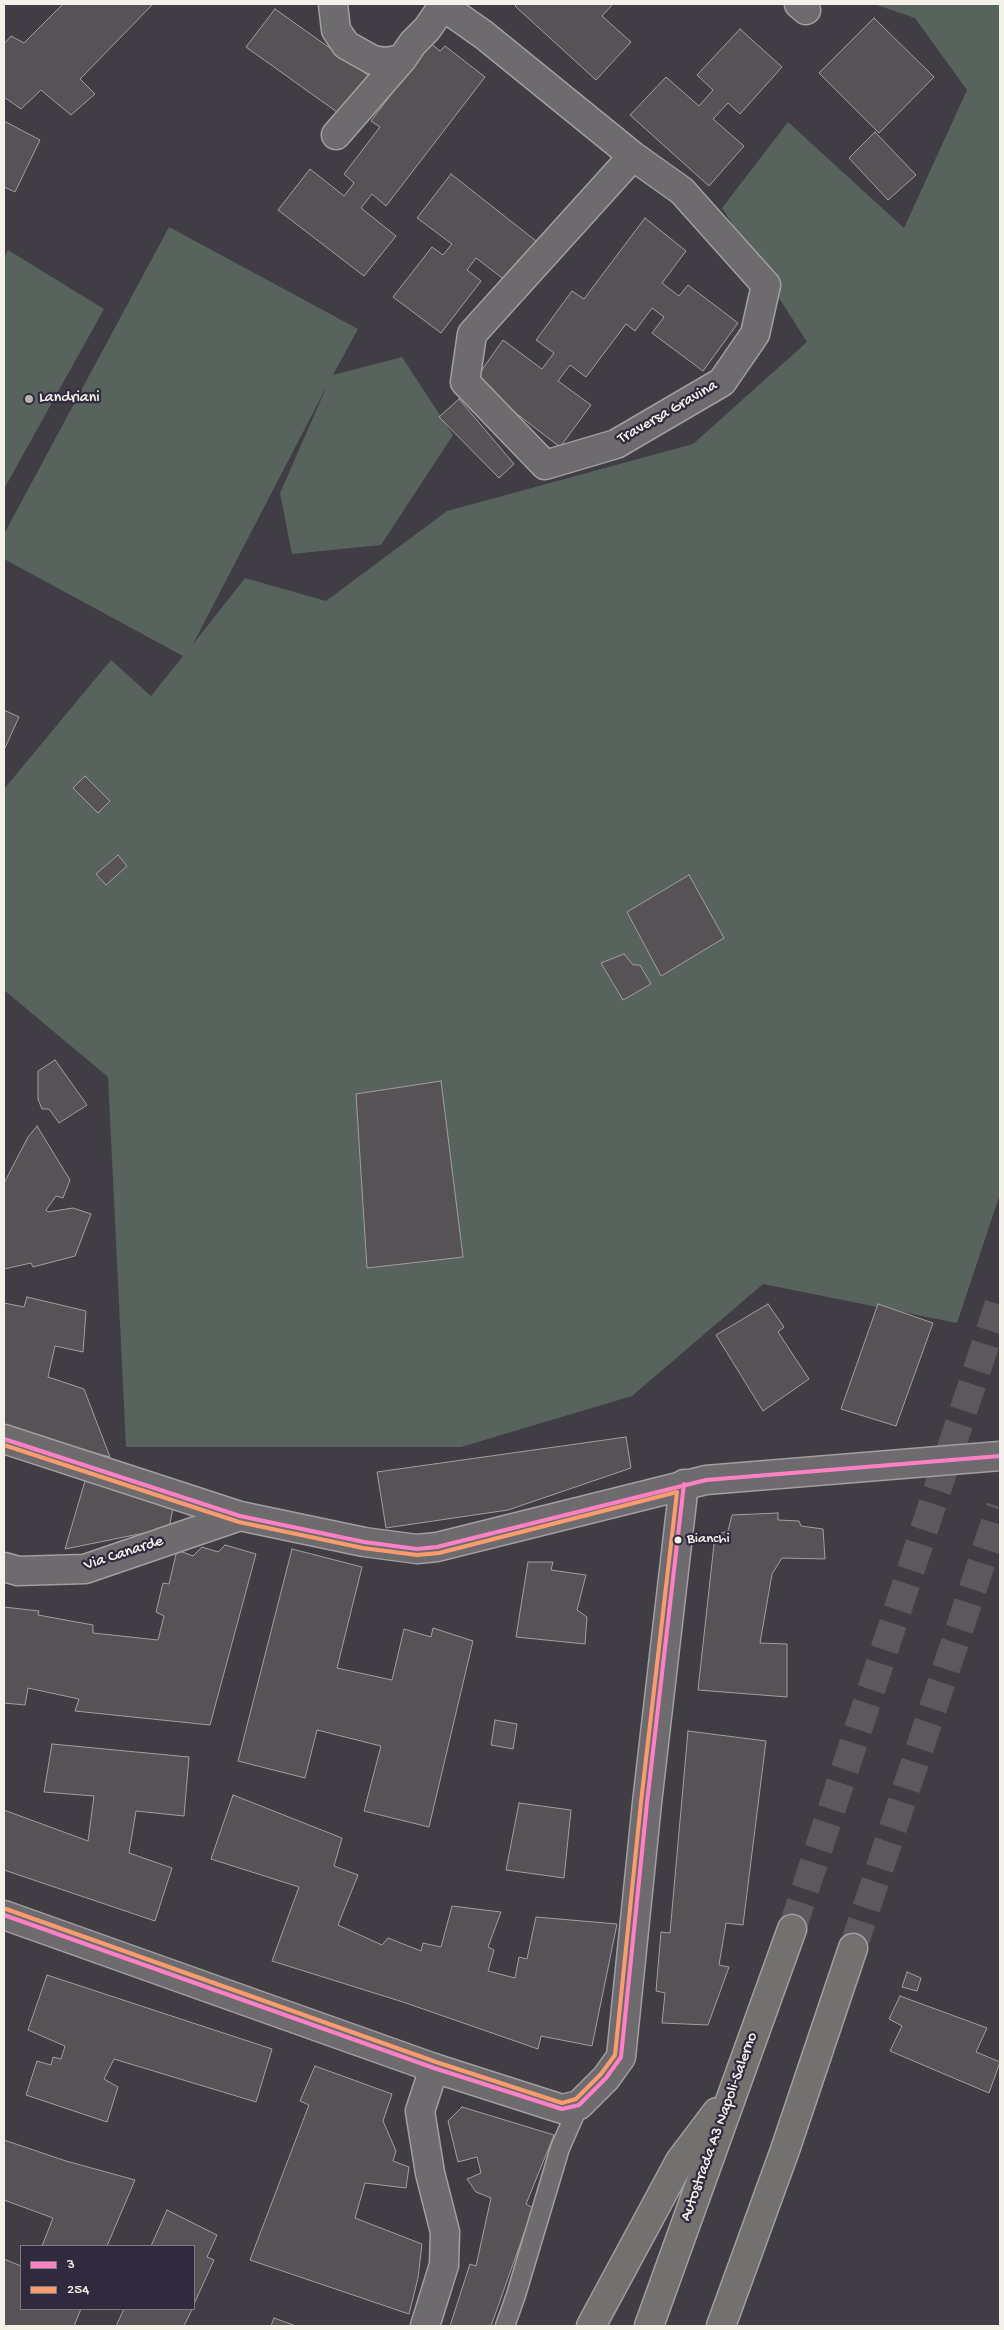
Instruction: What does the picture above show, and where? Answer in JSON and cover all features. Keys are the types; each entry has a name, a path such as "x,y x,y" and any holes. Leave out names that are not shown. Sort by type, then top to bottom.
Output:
{"highway":[{"name":"Autostrada A3 Napoli-Salerno","path":"649,2326 792,1929"},
{"path":"721,2326 785,2150 853,1948"},
{"path":"591,2326 680,2161 734,2091"}],"street":[{"path":"333,4 336,30 346,45 373,60 386,62 402,59"},
{"path":"336,135 402,59 412,43 427,29 441,5"},
{"name":"Traversa Gravina","path":"441,5 484,35 633,156 682,191 766,285 755,334 722,382 616,444 544,465 465,382 472,334 633,156"},
{"path":"4,1439 240,1516 364,1542 417,1549 437,1547 684,1484 738,1476 1000,1456"},
{"path":"4,1915 434,2068 562,2109 579,2105 606,2078 620,2057 684,1484"},
{"name":"Via Canarde","path":"4,1567 18,1571 85,1569 240,1516"},
{"path":"425,2326 444,2265 445,2232 430,2173 420,2111 434,2068"}],"lane":[{"path":"504,2326 516,2295 560,2148 579,2105"}],"shaded area":[{"path":"874,4 1000,4 1000,1194 957,1323 763,1284 632,1396 461,1447 126,1447 108,1077 4,990 4,789 111,660 151,696 183,656 4,559 4,534 169,227 358,329 333,375 402,357 453,435 381,545 292,554 280,493 327,386 193,644 245,578 326,601 447,511 693,444 807,342 722,208 788,122 904,228 967,90 915,18"},
{"name":"Landriani","path":"8,250 104,309 4,489 4,258"}],"building":[{"path":"63,4 153,4 80,79 95,94 71,115 41,90 21,109 4,97 4,44 11,36 24,43"},
{"path":"517,4 613,4 602,16 631,42 596,80 515,6"},
{"path":"275,9 372,78 344,117 246,47"},
{"path":"874,18 934,77 879,133 819,73"},
{"path":"740,29 782,67 740,114 728,103 713,119 744,146 709,186 630,115 666,77 699,106 713,90 697,75"},
{"path":"430,43 440,51 445,46 485,77 386,206 372,194 361,208 396,236 364,276 278,210 310,169 344,196 354,183 344,174 380,127 371,121"},
{"path":"4,121 40,140 15,192 4,187"},
{"path":"875,132 916,175 888,200 849,158"},
{"path":"451,174 545,248 514,287 476,258 467,270 481,281 441,333 393,297 432,247 443,255 452,244 417,218"},
{"path":"645,218 686,251 662,283 679,296 688,285 738,323 703,371 652,333 664,317 652,308 635,331 626,324 586,377 570,365 558,381 591,405 560,447 474,381 503,340 542,369 554,353 536,340 572,291 584,299"},
{"path":"459,399 514,464 499,478 439,417"},
{"path":"4,710 19,717 4,750"},
{"path":"85,776 110,801 98,813 73,788"},
{"path":"118,855 127,866 106,885 96,874"},
{"path":"689,875 724,938 661,976 627,912"},
{"path":"624,954 633,965 640,965 651,984 623,1000 601,963"},
{"path":"55,1060 87,1105 59,1123 49,1109 42,1109 38,1099 38,1071"},
{"path":"441,1081 463,1257 367,1268 356,1094"},
{"path":"37,1126 70,1180 63,1198 56,1196 46,1210 48,1212 73,1208 91,1214 75,1256 33,1267 31,1263 4,1269 4,1183 28,1137"},
{"path":"27,1297 86,1311 83,1352 55,1346 48,1377 84,1389 110,1457 4,1428 4,1303 24,1307"},
{"path":"768,1304 784,1327 778,1332 809,1379 763,1411 716,1335"},
{"path":"878,1304 933,1323 896,1426 841,1409"},
{"path":"626,1437 631,1468 508,1510 386,1528 377,1472"},
{"path":"85,1481 174,1503 169,1528 65,1549"},
{"path":"778,1513 778,1520 799,1521 801,1526 823,1529 825,1559 782,1558 772,1574 760,1643 787,1644 787,1697 698,1690 715,1535 728,1531 732,1515"},
{"path":"225,1545 256,1554 210,1725 75,1711 79,1699 28,1688 25,1705 4,1703 4,1607 39,1611 38,1615 93,1625 93,1633 158,1640 164,1616 156,1612 163,1583 169,1584 177,1550 193,1556 202,1547 218,1552"},
{"path":"292,1549 362,1567 337,1668 392,1680 404,1629 431,1637 433,1628 473,1641 429,1827 364,1811 381,1746 317,1730 305,1778 238,1761"},
{"path":"528,1562 553,1562 551,1570 586,1575 577,1610 587,1617 585,1644 516,1637"},
{"path":"495,1720 517,1724 513,1749 491,1745"},
{"path":"688,1731 766,1741 743,1925 726,1923 719,1965 729,1967 708,2025 662,2023 665,1993 656,1991 661,1932 670,1933"},
{"path":"52,1744 189,1757 184,1816 136,1811 129,1853 172,1868 155,1921 4,1870 4,1810 88,1841 94,1796 44,1792"},
{"path":"233,1795 342,1838 334,1866 358,1875 338,1925 382,1945 388,1938 421,1951 423,1943 441,1947 452,1906 501,1912 488,1947 494,1950 488,1971 515,1978 519,1957 527,1959 536,1917 617,1924 592,2046 541,2036 538,2049 403,2002 272,1961 299,1887 211,1859"},
{"path":"519,1803 571,1810 564,1878 506,1870"},
{"path":"907,1972 921,1978 917,1991 902,1987"},
{"path":"47,1975 272,2049 256,2102 114,2059 104,2079 118,2087 107,2122 26,2095 37,2061 51,2065 53,2057 61,2059 65,2046 28,2030"},
{"path":"900,1996 987,2028 976,2052 1000,2062 989,2093 890,2051 902,2026 889,2019"},
{"path":"315,2066 392,2094 383,2121 396,2151 393,2161 409,2167 406,2188 365,2183 355,2218 422,2244 418,2278 409,2314 250,2260 309,2105 300,2101"},
{"path":"462,2107 554,2135 526,2204 533,2208 491,2326 450,2326 470,2264 476,2266 491,2198 476,2192 467,2179 481,2173 477,2157 458,2162 448,2121"},
{"path":"4,2140 66,2161 135,2180 107,2245 42,2245 53,2218 4,2200"},
{"path":"167,2210 217,2235 207,2257 214,2260 195,2302 195,2245 151,2245"},
{"path":"4,2259 20,2266 20,2310 81,2310 74,2326 4,2326"},
{"path":"124,2310 192,2310 184,2326 116,2326"},
{"path":"274,2318 296,2326 271,2326"}],"tunnel":[{"path":"792,1929 1000,1300"},
{"path":"853,1948 1000,1507"}],"transit line":[{"name":"3","path":"4,1439 240,1516 364,1542 417,1549 437,1547 706,1480 1000,1456"},
{"name":"254","path":"4,1445 239,1522 363,1548 417,1555 439,1553 677,1492 641,1802 615,2055 601,2074 576,2099 562,2103 436,2062 6,1909"},
{"name":"3","path":"4,1915 434,2068 562,2109 579,2105 606,2078 621,2057 647,1803 684,1484"}],"place":[{"name":"Landriani","path":"29,399"},
{"name":"Bianchi","path":"678,1540"}]}
